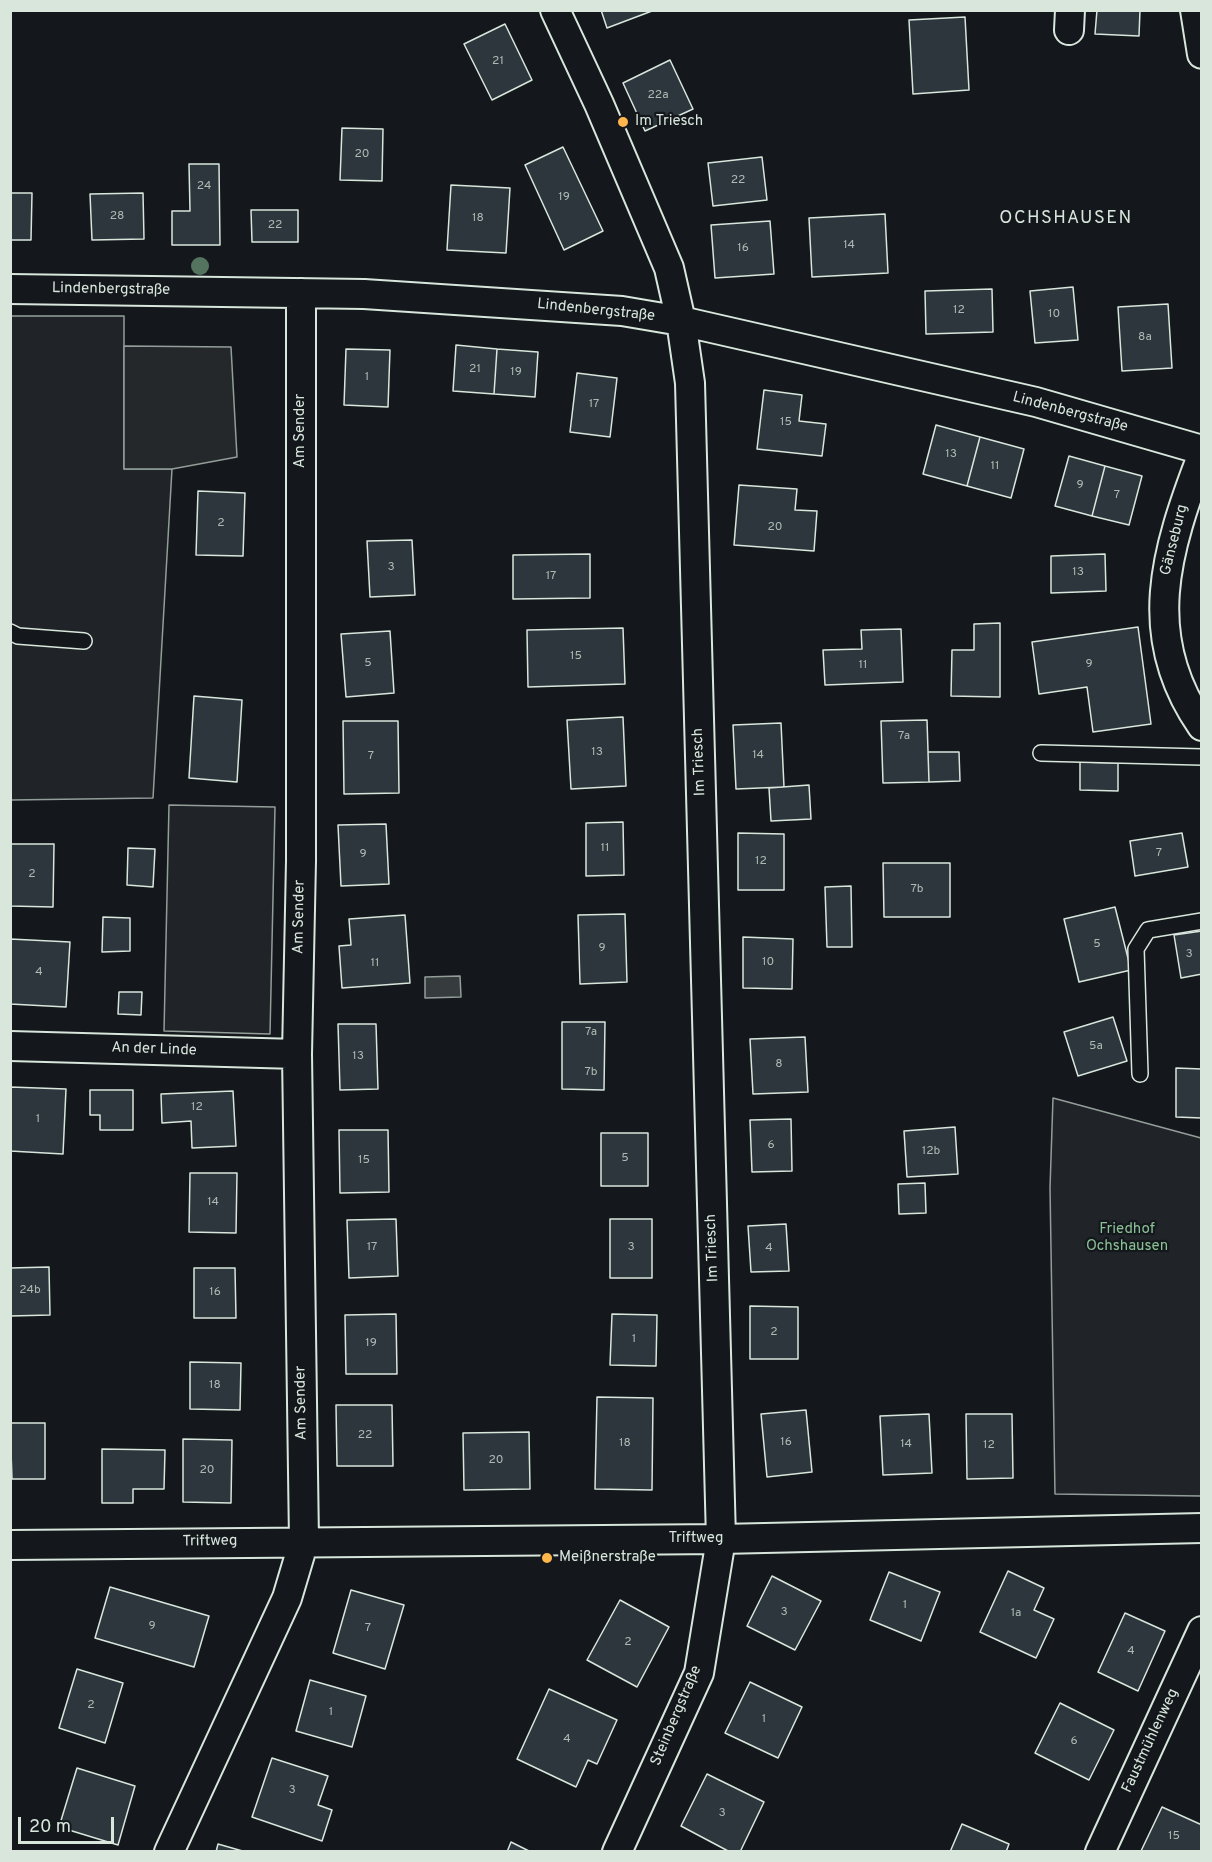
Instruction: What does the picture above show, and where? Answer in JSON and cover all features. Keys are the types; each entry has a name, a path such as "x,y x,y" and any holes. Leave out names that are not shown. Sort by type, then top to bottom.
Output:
{"street":[{"name":"Im Triesch","path":"555,10 599,104 669,268 681,321 690,383 721,1539"},
{"path":"1195,10 1202,54"},
{"name":"Lindenbergstraße","path":"10,289 364,294 622,311 681,321 1036,402 1202,450"},
{"name":"Am Sender","path":"301,293 301,861 297,1054 304,1541"},
{"name":"Gänseburg","path":"1202,456 1178,518 1165,577 1165,642 1185,702 1202,726"},
{"name":"An der Linde","path":"10,1046 297,1054"},
{"name":"Triftweg","path":"10,1545 721,1539 1202,1528"},
{"name":"Steinbergstraße","path":"617,1851 699,1673 721,1539"},
{"path":"169,1851 287,1598 304,1541"},
{"name":"Faustmühlenweg","path":"1100,1851 1202,1631"}],"lane":[{"path":"10,632 18,636 84,641"},
{"path":"1041,753 1202,758"},
{"path":"1140,1074 1136,949 1148,930 1202,921"}],"green space":[{"path":"10,316 124,316 124,469 172,469 153,798 11,800"},
{"path":"169,805 275,807 270,1034 164,1031"},
{"name":"Friedhof Ochshausen","path":"1053,1098 1201,1138 1201,1496 1055,1494 1050,1188"}],"shaded area":[{"path":"124,346 231,347 237,457 172,469 124,469"},
{"path":"460,976 461,997 425,998 425,977"}],"building":[{"path":"601,10 652,10 652,11 607,28"},
{"path":"1097,10 1140,10 1139,36 1095,34"},
{"path":"965,17 969,90 913,94 909,20"},
{"path":"505,24 532,80 492,100 464,44"},
{"path":"670,60 693,109 645,131 623,83"},
{"path":"342,128 383,129 382,181 340,180"},
{"path":"563,147 603,231 564,250 525,165"},
{"path":"762,157 767,200 713,206 708,163"},
{"path":"189,164 219,164 220,245 172,245 172,211 190,211"},
{"path":"451,185 510,188 506,253 447,250"},
{"path":"10,193 32,193 31,240 10,240"},
{"path":"143,193 144,239 92,240 90,194"},
{"path":"251,210 298,210 298,242 252,242"},
{"path":"885,214 888,273 812,277 809,218"},
{"path":"770,221 774,274 715,278 711,225"},
{"path":"1073,287 1078,340 1035,343 1030,291"},
{"path":"992,289 993,332 926,334 925,291"},
{"path":"1168,304 1172,368 1122,371 1118,307"},
{"path":"456,345 497,349 494,394 453,391"},
{"path":"346,349 390,350 388,407 344,405"},
{"path":"497,349 538,352 535,397 494,394"},
{"path":"577,373 617,378 610,437 570,432"},
{"path":"764,390 802,395 799,421 826,424 822,456 757,449"},
{"path":"936,425 980,437 967,486 923,474"},
{"path":"980,437 1024,449 1011,498 967,486"},
{"path":"1069,456 1105,466 1092,516 1055,506"},
{"path":"1105,466 1142,476 1129,525 1092,516"},
{"path":"739,485 797,489 795,510 817,511 814,551 734,545"},
{"path":"198,491 245,493 243,556 196,555"},
{"path":"412,540 415,595 370,597 367,541"},
{"path":"590,554 590,598 513,599 513,555"},
{"path":"1105,554 1106,591 1051,593 1051,556"},
{"path":"1000,623 1000,697 951,696 952,650 974,650 974,624"},
{"path":"1138,627 1151,724 1093,732 1087,687 1039,694 1032,642"},
{"path":"623,628 625,684 528,687 527,630"},
{"path":"901,629 903,682 825,685 823,650 862,649 861,630"},
{"path":"390,631 394,693 346,697 341,634"},
{"path":"194,696 242,700 237,782 189,778"},
{"path":"623,717 626,786 571,789 567,720"},
{"path":"927,720 929,782 883,783 881,721"},
{"path":"343,721 398,721 399,793 344,794"},
{"path":"781,723 784,787 736,789 733,725"},
{"path":"928,752 959,752 960,781 929,782"},
{"path":"1080,762 1118,763 1118,791 1080,790"},
{"path":"809,785 811,819 771,821 769,788"},
{"path":"623,822 624,875 586,876 586,823"},
{"path":"386,824 389,884 341,886 338,825"},
{"path":"738,833 784,834 784,890 738,890"},
{"path":"1182,833 1188,867 1135,876 1130,841"},
{"path":"10,844 54,844 53,907 10,906"},
{"path":"128,848 155,849 153,887 127,885"},
{"path":"883,863 950,863 950,917 884,917"},
{"path":"851,886 852,947 827,947 825,887"},
{"path":"1115,907 1131,970 1079,982 1064,919"},
{"path":"625,914 627,982 580,984 578,915"},
{"path":"405,915 410,983 342,988 339,946 351,945 349,919"},
{"path":"103,917 130,918 130,951 102,952"},
{"path":"1202,931 1202,974 1181,978 1174,935"},
{"path":"743,937 793,939 792,989 743,988"},
{"path":"10,939 70,942 66,1007 10,1004"},
{"path":"119,992 142,992 141,1015 118,1014"},
{"path":"1113,1017 1127,1061 1078,1076 1064,1032"},
{"path":"562,1022 605,1022 604,1090 562,1089"},
{"path":"338,1024 376,1024 378,1089 340,1090"},
{"path":"805,1037 808,1092 753,1094 750,1039"},
{"path":"1176,1068 1202,1069 1202,1118 1176,1117"},
{"path":"10,1087 66,1089 63,1154 10,1151"},
{"path":"90,1090 133,1090 133,1130 100,1130 100,1115 90,1115"},
{"path":"233,1091 236,1146 192,1148 191,1121 162,1123 161,1094"},
{"path":"791,1119 792,1171 752,1172 750,1120"},
{"path":"955,1127 958,1174 907,1177 904,1131"},
{"path":"339,1130 388,1130 389,1192 340,1193"},
{"path":"601,1133 648,1133 648,1186 601,1186"},
{"path":"190,1173 237,1173 236,1233 189,1232"},
{"path":"925,1183 926,1213 899,1214 898,1184"},
{"path":"396,1219 398,1276 349,1278 347,1220"},
{"path":"610,1219 652,1219 652,1278 610,1278"},
{"path":"786,1224 789,1271 751,1272 748,1226"},
{"path":"49,1267 50,1315 10,1316 10,1268"},
{"path":"194,1268 235,1268 236,1318 194,1318"},
{"path":"750,1306 798,1307 798,1359 750,1359"},
{"path":"396,1314 397,1374 346,1374 345,1315"},
{"path":"612,1314 657,1315 656,1366 610,1365"},
{"path":"190,1362 241,1363 240,1410 190,1409"},
{"path":"597,1397 653,1398 652,1490 595,1489"},
{"path":"336,1405 392,1405 393,1466 337,1466"},
{"path":"806,1410 812,1472 767,1477 761,1414"},
{"path":"929,1414 932,1473 883,1475 880,1416"},
{"path":"966,1414 1012,1414 1013,1478 967,1479"},
{"path":"10,1423 45,1423 45,1479 12,1479"},
{"path":"529,1432 530,1489 464,1490 463,1433"},
{"path":"183,1439 232,1440 231,1503 183,1502"},
{"path":"102,1449 165,1450 164,1489 133,1489 133,1503 102,1503"},
{"path":"1008,1571 1044,1588 1034,1610 1054,1619 1036,1658 980,1632"},
{"path":"889,1572 940,1592 921,1641 870,1620"},
{"path":"772,1576 821,1601 795,1650 747,1626"},
{"path":"110,1587 209,1616 194,1667 95,1638"},
{"path":"351,1590 404,1605 385,1669 333,1653"},
{"path":"620,1600 669,1627 637,1687 587,1660"},
{"path":"1125,1613 1165,1631 1138,1691 1098,1672"},
{"path":"77,1669 123,1683 105,1743 59,1728"},
{"path":"310,1680 366,1696 352,1747 296,1731"},
{"path":"750,1682 802,1707 778,1758 725,1733"},
{"path":"549,1689 617,1720 597,1764 588,1760 576,1787 517,1759"},
{"path":"1060,1703 1114,1730 1089,1780 1035,1753"},
{"path":"272,1758 328,1776 318,1805 332,1810 322,1841 252,1817"},
{"path":"77,1768 135,1786 118,1845 59,1827"},
{"path":"707,1774 764,1802 740,1852 730,1852 681,1826"},
{"path":"1162,1807 1202,1825 1201,1852 1141,1851"},
{"path":"962,1824 1009,1844 1006,1852 950,1852"},
{"path":"511,1842 531,1852 507,1852"},
{"path":"218,1844 246,1852 216,1852"}],"place":[{"name":"Im Triesch","path":"623,122"},
{"name":"Meißnerstraße","path":"547,1558"}],"district":[{"name":"OCHSHAUSEN","path":"1066,219"}]}
